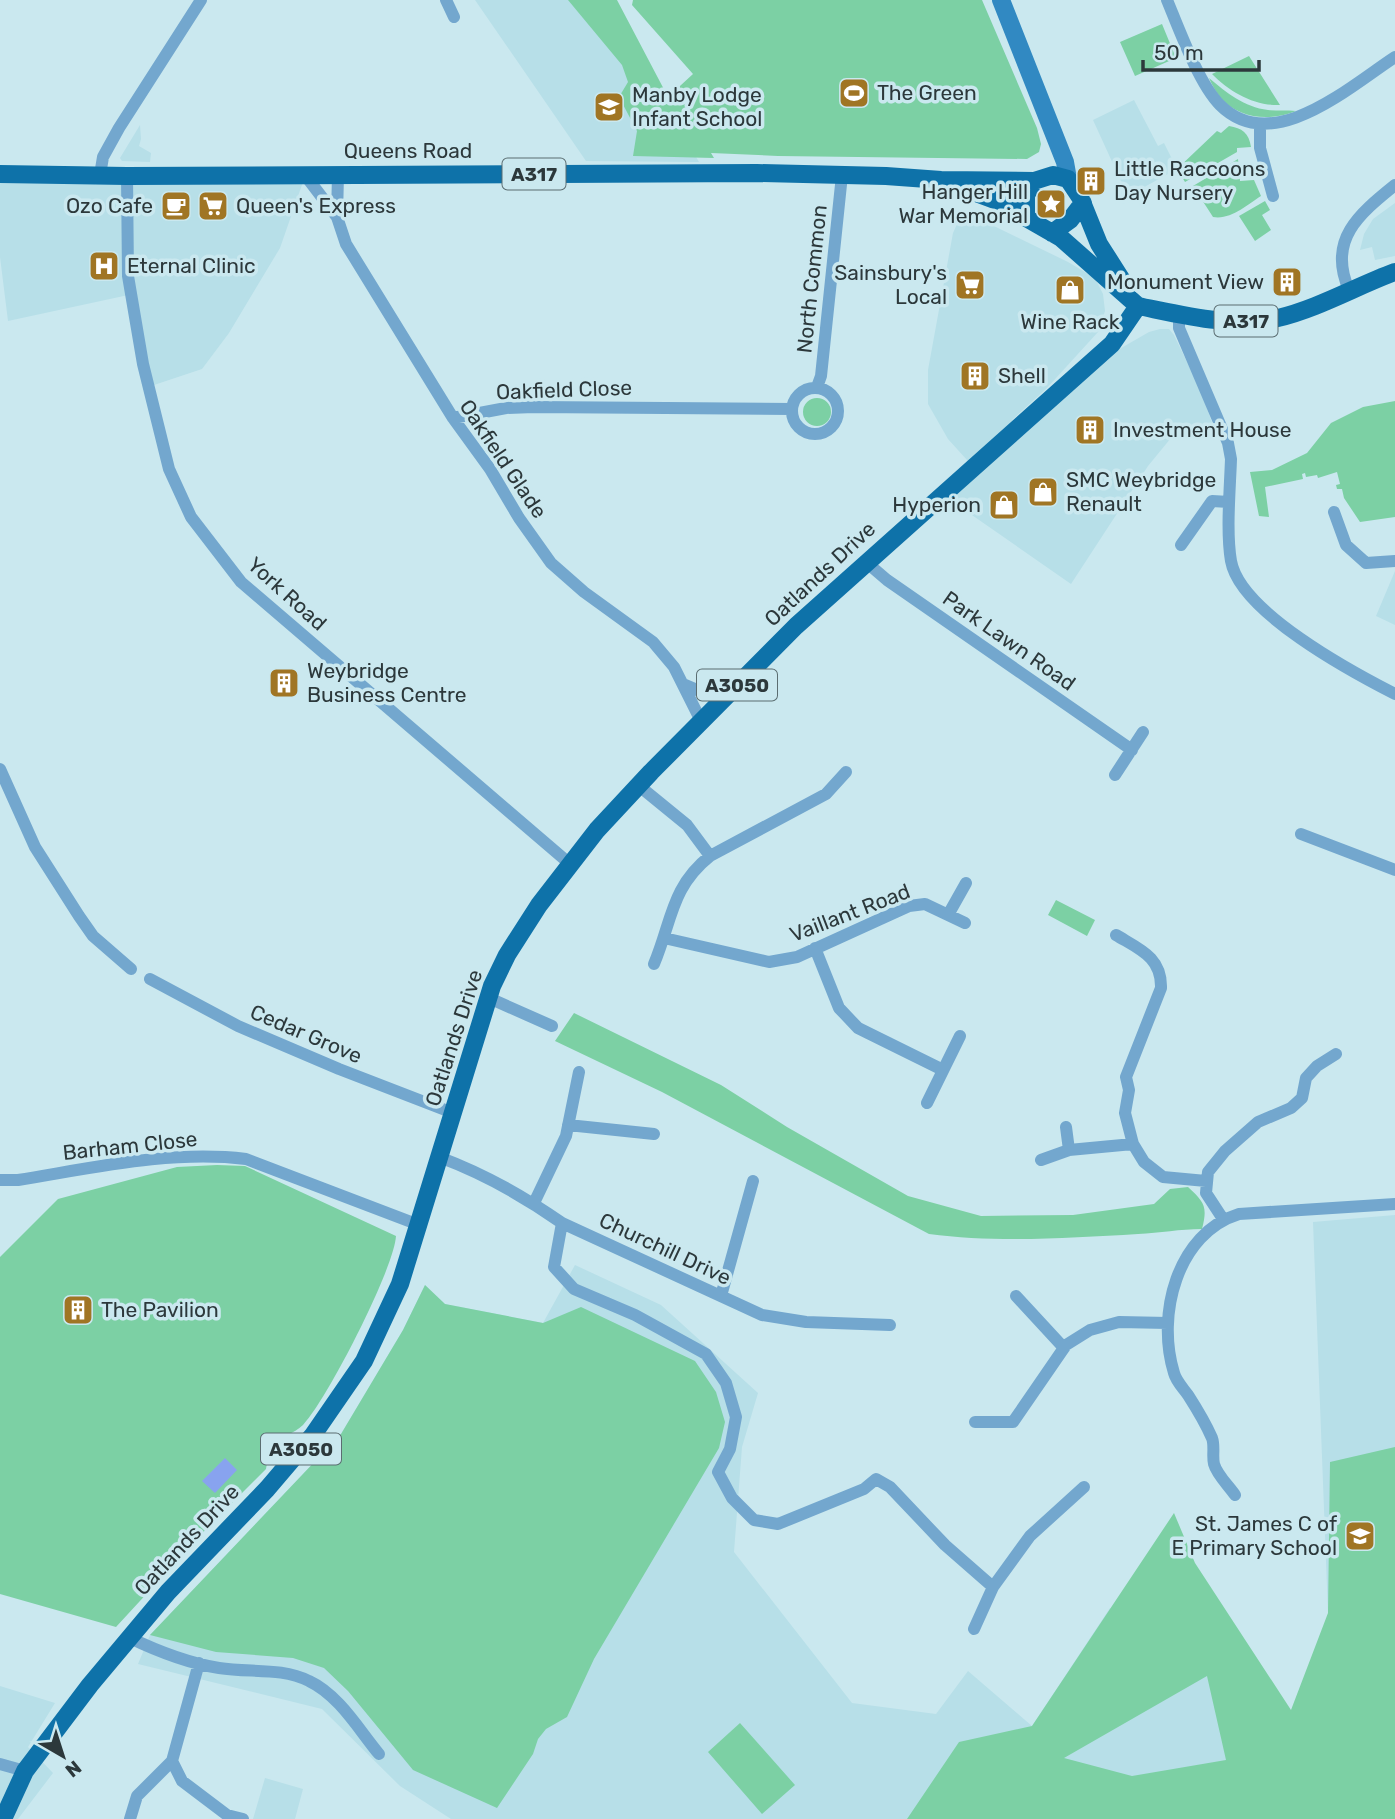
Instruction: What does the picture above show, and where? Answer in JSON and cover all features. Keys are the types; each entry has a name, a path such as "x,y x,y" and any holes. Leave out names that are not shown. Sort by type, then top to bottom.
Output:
{"main road":[{"path":"1001,0 1060,152 1060,177 1083,203 1099,244 1138,306"},
{"name":"Queens Road","path":"0,174 842,175 1034,181 1060,177"},
{"name":"Queens Road","path":"941,180 983,195 1052,233 1079,252 1138,306"},
{"path":"1026,217 1026,195 1034,181"},
{"path":"1052,233 1070,220 1083,203"},
{"name":"A317","path":"1138,306 1231,320 1270,319 1311,307 1395,272"},
{"name":"Oatlands Drive","path":"3,1819 25,1771 128,1637 168,1591 267,1489 313,1435 364,1361 389,1311 419,1226 499,970 527,922 570,864 638,785 796,625 1112,344 1138,306"}],"street":[{"path":"100,175 103,157 119,128 201,0"},
{"path":"446,0 454,17"},
{"path":"1167,0 1204,80 1219,104 1233,116 1260,125 1289,121 1313,110 1395,57"},
{"path":"1260,125 1259,148 1273,196"},
{"name":"Oakfield Glade","path":"337,217 338,174"},
{"name":"Oakfield Glade","path":"305,175 337,217 346,244 453,418 551,563 584,592 653,642 674,667 701,721"},
{"name":"North Common","path":"817,387 821,376 842,175"},
{"name":"York Road","path":"127,176 128,276 141,352 169,469 191,517 241,582 570,864"},
{"path":"1349,290 1341,269 1342,244 1350,229 1369,206 1395,185"},
{"path":"1179,313 1179,328 1228,443 1231,459 1231,562 1239,581 1259,603 1301,639 1395,694"},
{"path":"817,387 832,394 839,415 831,428 824,433 809,433 796,424 792,409 803,391 817,387"},
{"name":"Oakfield Close","path":"453,418 506,408 792,409"},
{"path":"1181,545 1212,502 1229,502"},
{"path":"1334,512 1346,545 1366,563 1395,561"},
{"name":"Park Lawn Road","path":"866,562 887,580 1132,750"},
{"path":"683,684 722,700"},
{"path":"1115,775 1143,732"},
{"path":"0,769 35,847 79,916 93,936 131,969"},
{"path":"654,964 676,897 694,869 710,856 826,794 846,772"},
{"path":"638,785 687,825 710,856"},
{"path":"1301,834 1395,870"},
{"path":"948,915 966,883"},
{"name":"Vaillant Road","path":"664,938 769,962 797,957 909,906 925,904 965,923"},
{"path":"1116,935 1150,954 1158,965 1161,980 1161,988 1126,1077 1129,1090 1125,1113 1133,1144 1144,1162 1163,1177 1206,1181"},
{"path":"815,948 839,1008 858,1028 943,1070"},
{"name":"Cedar Grove","path":"150,979 238,1026 453,1113"},
{"path":"489,998 552,1026"},
{"path":"927,1102 960,1036"},
{"path":"1223,1219 1206,1193 1208,1172 1225,1151 1258,1122 1291,1108 1302,1098 1306,1078 1317,1066 1336,1054"},
{"path":"534,1203 566,1136 579,1072"},
{"path":"568,1125 654,1134"},
{"path":"1066,1127 1069,1150"},
{"path":"1041,1160 1069,1150 1133,1144"},
{"name":"Barham Close","path":"0,1180 18,1180 169,1157 237,1158 246,1159 419,1226"},
{"name":"Churchill Drive","path":"439,1157 470,1169 534,1203 562,1223 762,1315 806,1322 890,1325"},
{"path":"721,1296 753,1181"},
{"path":"1235,1495 1214,1465 1213,1441 1200,1414 1174,1375 1168,1323 1179,1272 1191,1249 1208,1229 1223,1219 1239,1214 1395,1204"},
{"path":"562,1223 554,1268 574,1289 635,1315 706,1354 726,1383 736,1417 730,1449 718,1472 732,1498 754,1520 778,1524 864,1489 876,1479 890,1487 945,1545 993,1587"},
{"path":"1016,1296 1064,1348"},
{"path":"975,1422 1013,1422 1064,1348 1090,1330 1119,1322 1168,1323"},
{"path":"974,1629 993,1587 1030,1536 1084,1487"},
{"path":"128,1637 162,1653 219,1668 286,1672 312,1682 336,1701 379,1754"},
{"path":"130,1819 137,1796 172,1761 199,1663"},
{"path":"172,1761 182,1781 227,1815 243,1819"},
{"path":"0,1765 25,1771"}],"shaded area":[{"name":"Manby Lodge Infant School","path":"475,0 606,0 699,162 586,161"},
{"path":"1134,100 1158,146 1164,143 1177,169 1119,201 1116,194 1125,190 1093,120"},
{"path":"140,125 139,146 151,153 150,162 122,161 120,158"},
{"path":"0,178 304,179 280,248 229,333 202,369 145,388 133,294 8,321 0,257"},
{"path":"1395,203 1395,256 1375,260 1372,247 1360,250 1364,234 1373,219"},
{"path":"963,211 1095,278 1103,294 1105,311 1098,332 1046,389 1012,420 1023,434 1116,351 1149,332 1169,329 1201,391 1217,437 1180,427 1148,466 1071,584 946,497 976,470 948,439 928,404 928,370 953,233"},
{"path":"1395,571 1395,625 1376,616"},
{"name":"St. James C of E Primary School","path":"1395,1215 1395,1788 1328,1613 1313,1222"},
{"path":"575,1265 661,1305 758,1393 742,1447 734,1552 852,1703 936,1714 968,1671 1032,1726 1110,1608 1208,1676 1272,1819 451,1819 400,1786 322,1709 138,1664 150,1635 341,1434 403,1330 425,1285 445,1304 543,1323"},
{"path":"0,1686 55,1703 28,1747 53,1773 18,1819 0,1819"},
{"path":"265,1778 303,1789 295,1819 253,1819"}],"green space":[{"name":"The Green","path":"568,0 617,0 668,97 693,74 632,5 633,0 982,0 1037,128 1041,144 1039,152 1027,159 711,153 714,158 633,156 637,131 619,97 628,82 622,65"},
{"path":"1162,24 1176,58 1135,76 1120,42"},
{"path":"1249,56 1280,105 1270,105 1243,97 1212,74"},
{"path":"1209,78 1229,94 1251,106 1296,111 1266,117 1246,114 1228,105"},
{"path":"1229,126 1244,132 1251,147 1237,148 1237,152 1185,182 1177,169 1217,131 1221,133"},
{"path":"1238,159 1240,181 1254,180 1261,196 1232,214 1213,217 1193,186"},
{"path":"1265,201 1270,210 1262,215 1271,230 1255,241 1239,216"},
{"path":"817,398 827,402 831,412 827,422 817,426 807,422 803,412 807,402"},
{"path":"1395,401 1395,517 1360,522 1344,498 1342,489 1337,489 1336,485 1340,484 1337,472 1318,478 1317,475 1306,477 1305,473 1302,474 1303,479 1265,487 1269,517 1259,516 1250,472 1272,470 1307,453 1331,423 1363,407"},
{"path":"1056,900 1095,920 1087,936 1048,915"},
{"path":"574,1013 721,1085 787,1127 908,1196 981,1216 1073,1215 1154,1204 1170,1189 1188,1187 1203,1205 1205,1215 1202,1229 1033,1239 929,1234 662,1092 555,1041"},
{"path":"245,1166 396,1236 384,1276 358,1334 327,1390 303,1425 270,1444 266,1469 116,1627 0,1594 0,1257 58,1199 177,1167"},
{"path":"425,1285 445,1304 543,1323 581,1307 695,1361 716,1392 725,1422 719,1448 594,1659 567,1717 546,1729 538,1739 533,1754 497,1808 413,1770 348,1691 324,1668 293,1658 216,1652 150,1635 341,1434 403,1330"},
{"path":"1395,1447 1395,1819 907,1819 959,1742 1032,1726 1174,1513 1195,1563 1291,1710 1328,1613 1330,1462","holes":["1207,1676 1226,1760 1132,1776 1064,1758"]},
{"path":"740,1723 795,1785 762,1814 708,1752"}],"water":[{"path":"225,1458 237,1470 215,1493 202,1481"}],"place":[{"name":"The Green","path":"854,93"},
{"name":"Manby Lodge Infant School","path":"609,107"},
{"name":"Little Raccoons Day Nursery","path":"1091,181"},
{"name":"Hanger Hill War Memorial","path":"1051,204"},
{"name":"Ozo Cafe","path":"176,206"},
{"name":"Queen's Express","path":"213,206"},
{"name":"Eternal Clinic","path":"104,266"},
{"name":"Monument View","path":"1287,282"},
{"name":"Sainsbury's Local","path":"970,285"},
{"name":"Wine Rack","path":"1070,290"},
{"name":"Shell","path":"975,376"},
{"name":"Investment House","path":"1090,430"},
{"name":"SMC Weybridge Renault","path":"1043,492"},
{"name":"Hyperion","path":"1004,505"},
{"name":"Weybridge Business Centre","path":"284,683"},
{"name":"The Pavilion","path":"78,1310"},
{"name":"St. James C of E Primary School","path":"1360,1536"}]}
